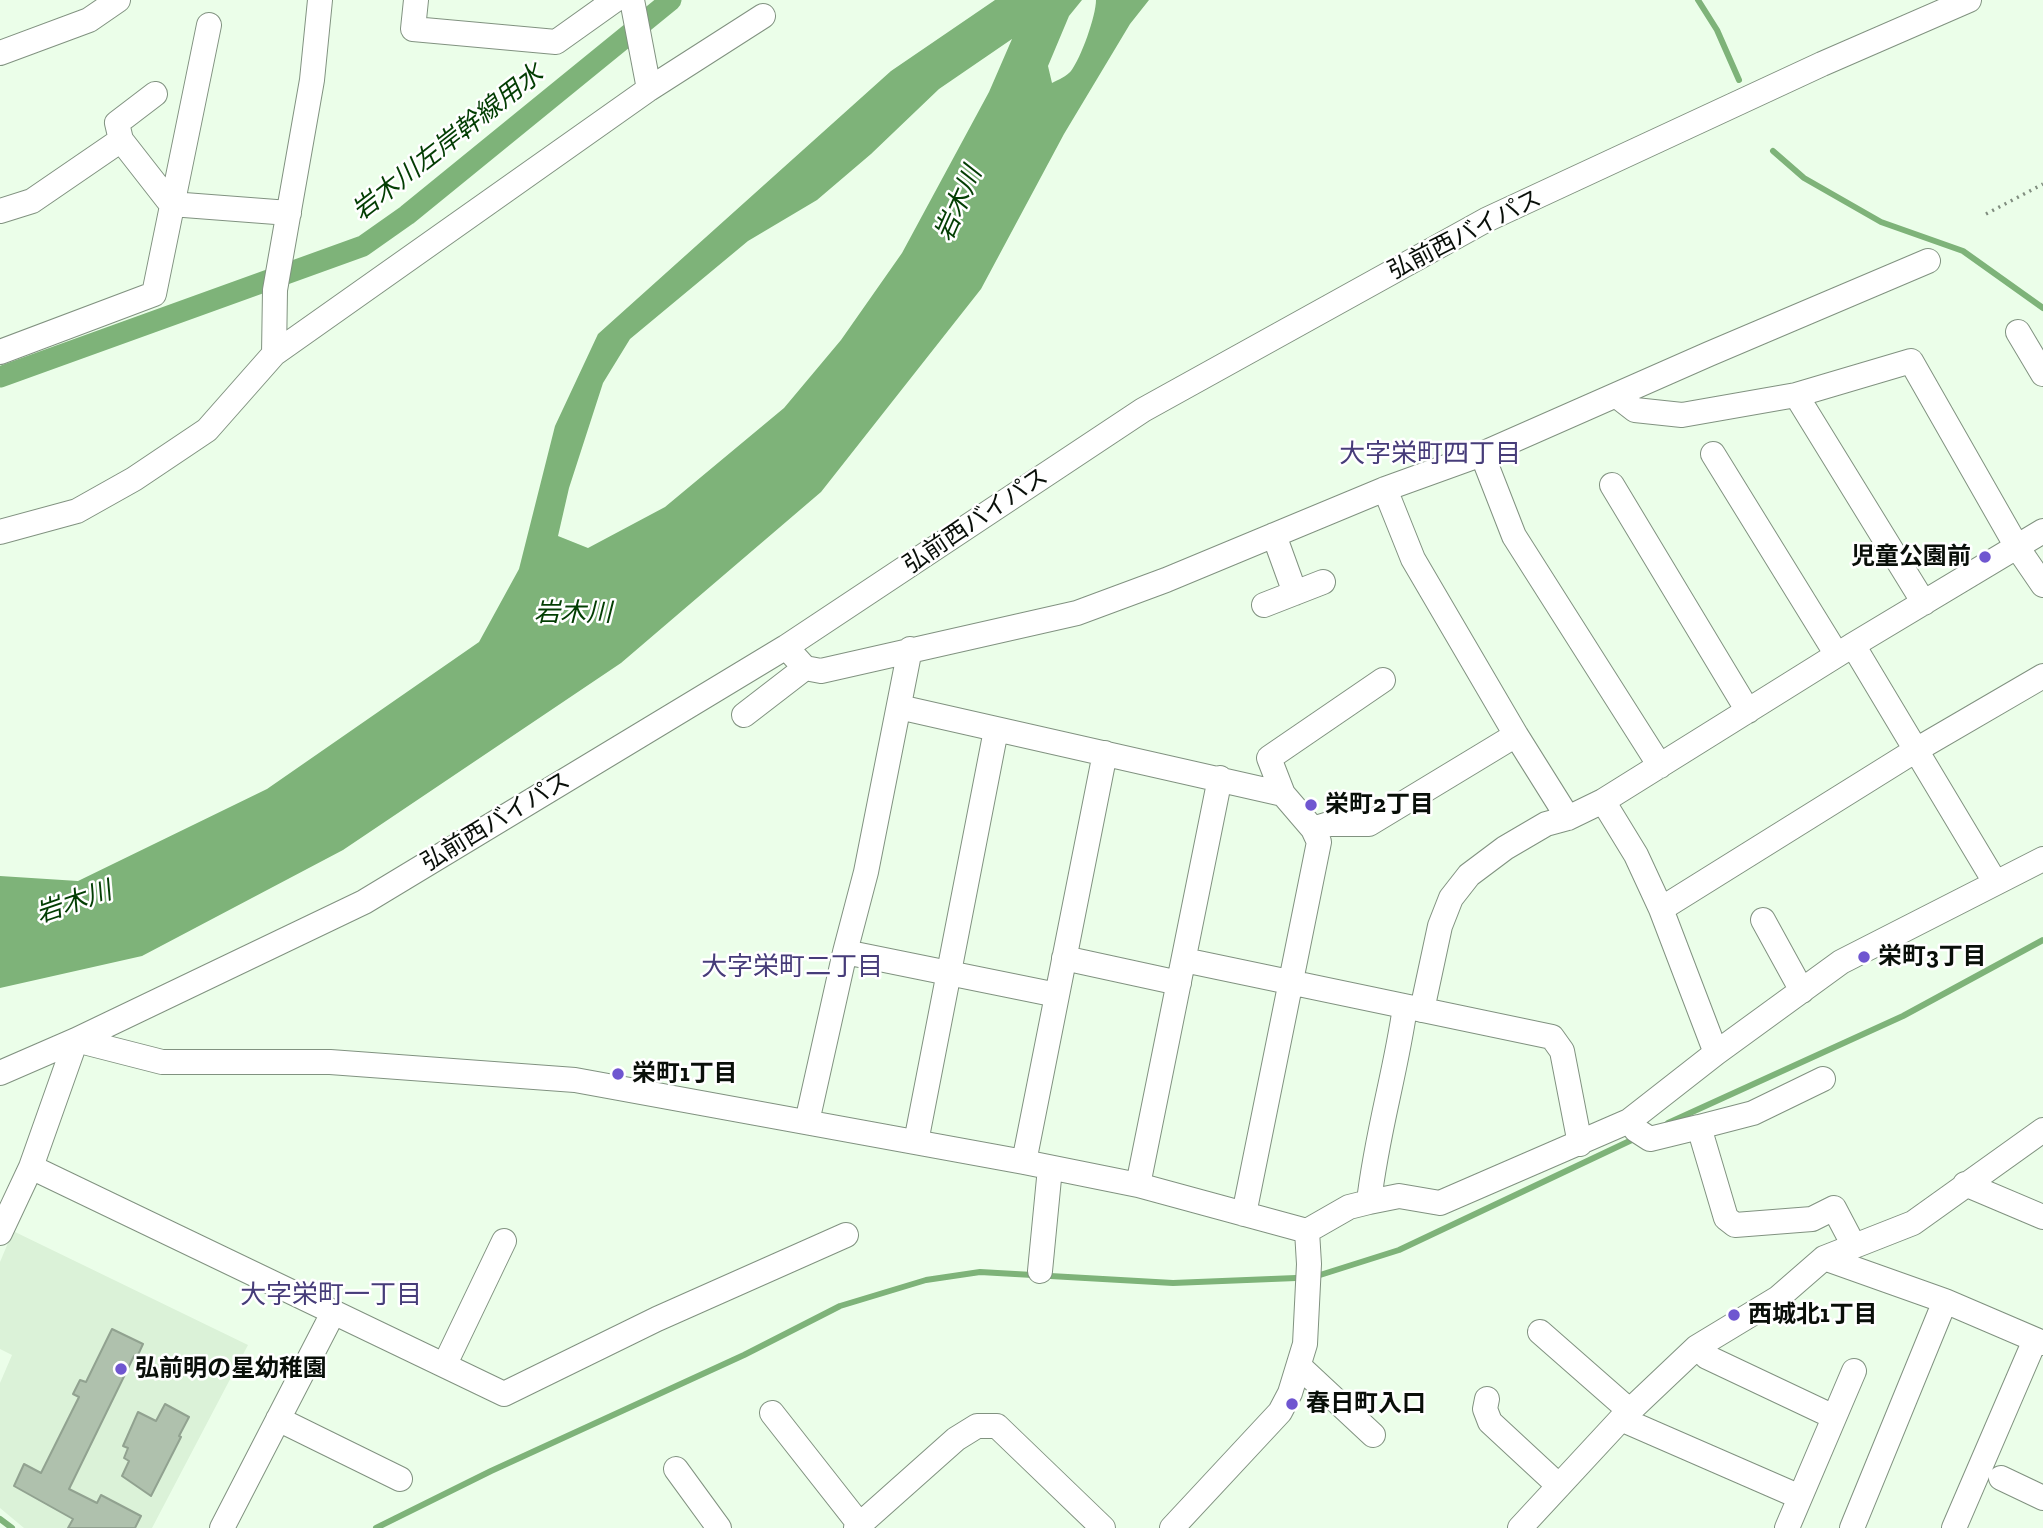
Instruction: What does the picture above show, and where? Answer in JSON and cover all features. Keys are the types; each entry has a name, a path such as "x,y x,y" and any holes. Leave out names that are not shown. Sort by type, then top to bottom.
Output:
{"street":[{"path":"0,53 89,20 118,0"},
{"path":"274,354 277,279 312,80 320,0"},
{"path":"416,0 413,29 556,42 634,11 649,89"},
{"name":"弘前西バイパス","path":"0,1073 76,1040 364,902 786,647 1143,410 1486,220 1822,64 1969,0"},
{"path":"0,532 77,511 134,479 207,430 274,354 649,89 763,16"},
{"path":"0,352 154,295 209,25"},
{"path":"155,94 117,123 121,140 171,204 289,213"},
{"path":"0,211 32,201 121,140"},
{"path":"786,647 805,668 821,671 1077,613 1166,580 1385,489 1482,454 1928,261"},
{"path":"2018,332 2043,374"},
{"path":"1617,396 1635,410 1682,415 1796,395 1911,361 2017,547 2043,585"},
{"path":"1796,395 1924,603"},
{"path":"1482,454 1514,536 1660,766"},
{"path":"1713,454 1916,750 1995,882"},
{"path":"1612,485 1748,711"},
{"path":"1385,489 1413,559 1568,818"},
{"path":"1369,1202 1374,1155 1414,1008 1451,898 1469,875 1505,848 1546,824 1568,818 1603,801 1845,650 2043,531"},
{"path":"1274,535 1295,593"},
{"path":"1264,605 1323,582"},
{"path":"807,1122 866,872 910,649"},
{"path":"744,715 805,668"},
{"path":"1661,909 1916,750 2043,676"},
{"path":"1244,1214 1319,842 1313,829 1283,794 1269,758 1383,680"},
{"path":"898,708 1283,794"},
{"path":"916,1142 996,730"},
{"path":"1313,829 1329,824 1369,824 1516,735"},
{"path":"1024,1162 1105,753"},
{"path":"1138,1185 1220,778"},
{"path":"1603,801 1636,855 1661,909 1716,1053"},
{"path":"1638,1130 1716,1053 1841,962 2043,859"},
{"path":"1763,920 1802,991"},
{"path":"845,952 1057,995"},
{"path":"1065,958 1290,983 1552,1037 1562,1051 1580,1144"},
{"path":"0,1233 31,1167 76,1040 162,1062 330,1062 575,1080 1138,1185 1307,1231 1349,1206 1399,1196 1440,1203 1580,1144 1638,1130 1699,1127 1753,1112 1823,1079"},
{"path":"1699,1127 1726,1218 1735,1225 1812,1219 1834,1208 1854,1246"},
{"path":"1520,1528 1625,1415 1697,1347 1778,1298 1824,1258 1913,1223 2043,1130"},
{"path":"31,1167 504,1394 657,1319 846,1235"},
{"path":"1040,1271 1050,1168"},
{"path":"1965,1184 2043,1217"},
{"path":"1188,1523 1280,1412 1299,1366 1305,1344 1309,1264 1307,1231"},
{"path":"445,1364 503,1241"},
{"path":"1824,1258 1945,1301 2039,1342 1954,1528"},
{"path":"1852,1528 1945,1301"},
{"path":"222,1528 332,1313"},
{"path":"1540,1332 1625,1415 1800,1497"},
{"path":"1697,1347 1707,1357 1834,1417"},
{"path":"1299,1366 1373,1436"},
{"path":"1787,1528 1854,1371"},
{"path":"1487,1399 1485,1409 1490,1422 1559,1486"},
{"path":"772,1413 858,1526 956,1439 977,1426 997,1426 1103,1528"},
{"path":"278,1419 400,1479"},
{"path":"676,1469 719,1528"},
{"path":"2001,1478 2043,1498"}],"path":[{"path":"1986,214 2043,184"}],"shaded area":[{"name":"弘前明の星幼稚園","path":"13,1231 248,1345 152,1528 24,1528 0,1508 0,1383 12,1355 0,1349 0,1262"}],"water":[{"name":"岩木川","path":"995,0 1082,0 1069,16 1048,66 1052,83 1067,75 1075,65 1091,26 1096,0 1149,0 1130,24 1064,134 981,289 821,492 621,663 343,850 142,956 0,988 0,876 78,881 267,789 479,642 519,569 555,426 598,334 891,71","holes":["1012,39 989,92 902,253 841,340 784,408 665,507 588,548 558,536 569,488 603,383 630,339 748,241 817,200 871,154 939,89"]}],"building":[{"path":"112,1329 143,1344 137,1357 134,1356 69,1489 97,1503 101,1495 141,1516 135,1528 68,1528 73,1519 14,1486 24,1464 41,1473 79,1397 73,1394 80,1380 86,1382"},
{"path":"165,1404 189,1417 151,1496 122,1476 129,1461 124,1458 128,1448 123,1446 138,1412 156,1421"}],"waterway":[{"name":"岩木川左岸幹線用水","path":"0,377 363,246 407,215 671,0"},
{"path":"1698,0 1717,30 1739,80"},
{"path":"1773,151 1804,178 1881,222 1963,251 2043,308"},
{"path":"1668,1123 1903,1016 2043,940"},
{"path":"1320,1275 1399,1250 1636,1138"},
{"path":"376,1528 491,1471 744,1355 840,1306 926,1280 980,1272 1173,1283 1296,1278"},
{"path":"0,1519 12,1528"}],"place":[{"name":"児童公園前","path":"1985,557"},
{"name":"栄町2丁目","path":"1311,805"},
{"name":"栄町3丁目","path":"1864,957"},
{"name":"栄町1丁目","path":"618,1074"},
{"name":"西城北1丁目","path":"1734,1315"},
{"name":"弘前明の星幼稚園","path":"121,1369"},
{"name":"春日町入口","path":"1292,1404"}],"district":[{"name":"大字栄町四丁目","path":"1430,455"},
{"name":"大字栄町二丁目","path":"792,968"},
{"name":"大字栄町一丁目","path":"331,1296"}]}
